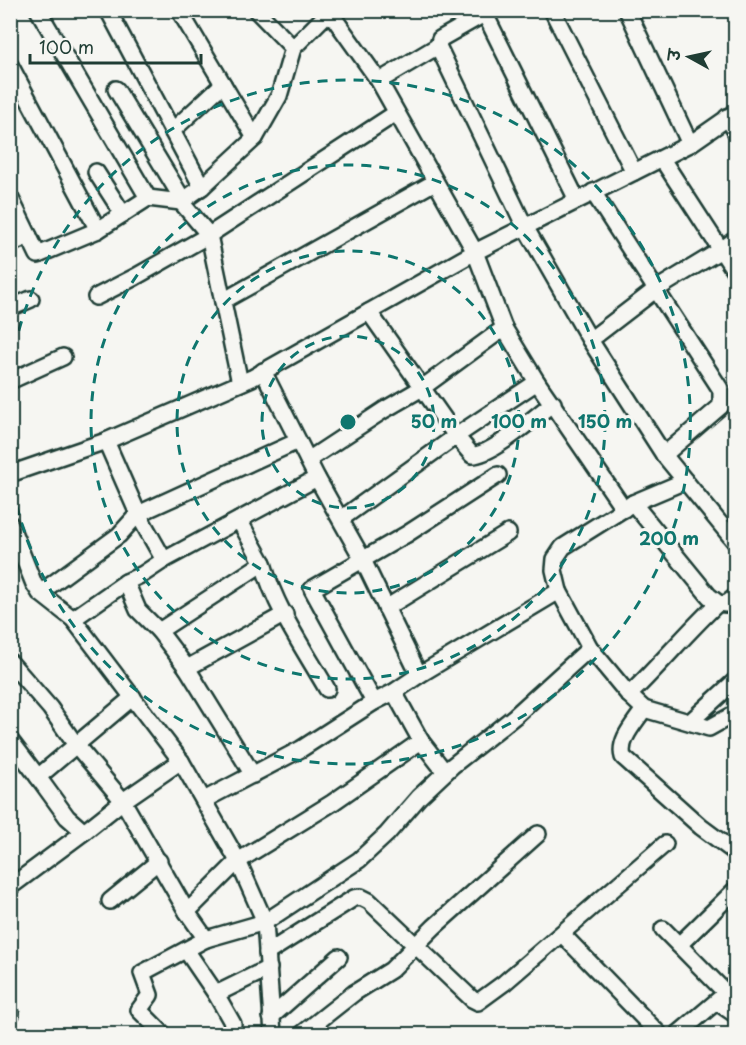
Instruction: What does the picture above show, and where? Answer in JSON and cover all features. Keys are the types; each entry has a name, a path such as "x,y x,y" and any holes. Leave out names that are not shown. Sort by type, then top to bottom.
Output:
{"street":[{"path":"38,10 148,198"},
{"path":"108,10 202,188"},
{"path":"179,10 255,138"},
{"path":"256,10 293,48"},
{"path":"552,10 634,172"},
{"path":"627,10 690,144"},
{"path":"10,196 38,255 98,230 148,198 182,201 202,188 255,138 279,96 293,48 330,11 379,81 475,252 504,328 537,382 628,506 709,596 718,603 726,604 735,596"},
{"path":"577,200 488,12 440,39 438,46 524,225 590,340 664,455 733,535"},
{"path":"379,81 438,46"},
{"path":"10,65 98,230"},
{"path":"172,131 223,84"},
{"path":"116,89 182,201 209,235 240,383"},
{"path":"96,297 135,278 209,235 396,112"},
{"path":"10,474 106,441 240,383 524,225 690,144 731,115 735,132"},
{"path":"662,159 735,273"},
{"path":"96,172 123,214"},
{"path":"223,301 435,182"},
{"path":"592,192 721,390 722,406 664,455"},
{"path":"10,244 29,236"},
{"path":"590,340 655,290 735,239"},
{"path":"10,308 31,299"},
{"path":"369,312 456,436 472,455 480,456 553,403"},
{"path":"308,460 422,388 504,328"},
{"path":"10,381 63,357"},
{"path":"263,371 317,478 362,558 418,675"},
{"path":"341,519 456,436 537,382"},
{"path":"106,441 138,514 164,560"},
{"path":"40,592 119,535 138,514 298,441"},
{"path":"374,702 312,589 407,534 498,475"},
{"path":"74,619 126,582 317,478"},
{"path":"685,481 628,506 563,547 555,559 554,570 559,591 590,648 629,695 644,708 709,728 735,713"},
{"path":"239,520 263,562 268,580 285,614 327,689"},
{"path":"10,525 34,584 40,592 74,619 181,761 238,861 265,922 273,1035"},
{"path":"386,608 508,532"},
{"path":"159,632 263,562"},
{"path":"126,582 138,610 159,632 187,668 253,775"},
{"path":"204,800 301,749 418,675 559,591"},
{"path":"629,695 718,603"},
{"path":"187,668 285,614"},
{"path":"163,1035 139,1010 150,995 142,973 206,939 265,922 359,860 387,834 419,796 515,716 590,648"},
{"path":"10,662 50,708 76,745 123,801 187,912 206,939"},
{"path":"690,722 735,680"},
{"path":"394,692 422,741 446,772"},
{"path":"38,777 133,697"},
{"path":"644,708 624,740 621,749 623,757 701,827 735,853"},
{"path":"187,912 238,861 332,804 422,741"},
{"path":"12,744 67,817 84,832"},
{"path":"11,886 123,801 181,761"},
{"path":"302,1035 354,993 392,970 415,946 538,834"},
{"path":"216,994 268,961 354,898 361,897 369,901 472,999 478,1002 562,934 665,843"},
{"path":"110,901 159,861"},
{"path":"679,945 735,889"},
{"path":"663,929 726,994 735,1015"},
{"path":"562,934 659,1035"},
{"path":"186,950 233,1024"},
{"path":"271,1017 339,957"},
{"path":"678,1035 726,994"}]}
